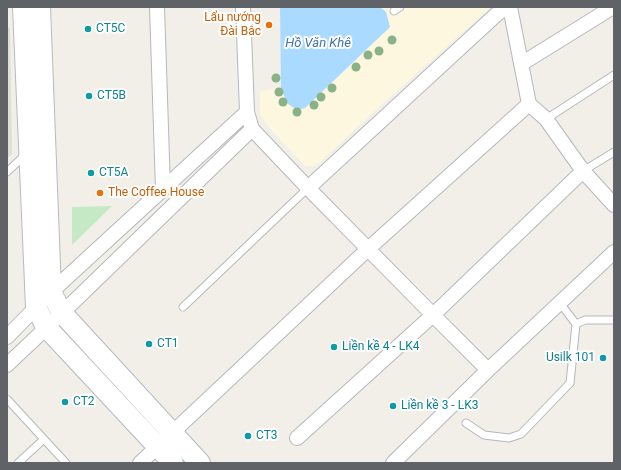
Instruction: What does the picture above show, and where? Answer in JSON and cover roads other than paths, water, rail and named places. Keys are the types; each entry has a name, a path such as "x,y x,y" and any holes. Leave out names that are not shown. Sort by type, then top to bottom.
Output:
{"street":[{"path":"23,7 36,307 46,327 173,463"},
{"path":"40,7 51,292 62,313 200,463"},
{"path":"157,7 163,189"},
{"path":"243,7 247,112 252,129 308,188 488,370"},
{"path":"308,188 498,13 509,7 529,104 546,120 583,171 614,205"},
{"path":"521,64 613,7"},
{"path":"140,463 368,249 529,104"},
{"path":"7,337 51,292 247,112"},
{"path":"7,365 252,129"},
{"path":"297,438 433,315 583,171"},
{"path":"393,463 488,370 614,252"}],"lane":[{"path":"546,120 614,75"},
{"path":"7,172 29,151"},
{"path":"583,171 614,152"},
{"path":"183,307 308,188"},
{"path":"466,423 484,435 509,438 521,434 570,383 576,324 560,303"},
{"path":"576,324 585,320 614,320"},
{"path":"7,399 66,463"},
{"path":"18,463 44,439"}],"water":[{"name":"Hồ Văn Khê","path":"280,7 380,7 386,12 390,27 305,108 297,110 287,103 281,88"}],"place":[{"name":"Lẩu nướng Đài Bắc","path":"269,25"},
{"name":"CT5C","path":"88,29"},
{"name":"CT5B","path":"89,96"},
{"name":"CT5A","path":"91,173"},
{"name":"The Coffee House","path":"100,193"},
{"name":"CT1","path":"149,344"},
{"name":"Liền kề 4 - LK4","path":"334,347"},
{"name":"Usilk 101","path":"603,358"},
{"name":"CT2","path":"65,402"},
{"name":"Liền kề 3 - LK3","path":"393,406"},
{"name":"CT3","path":"248,436"}]}
